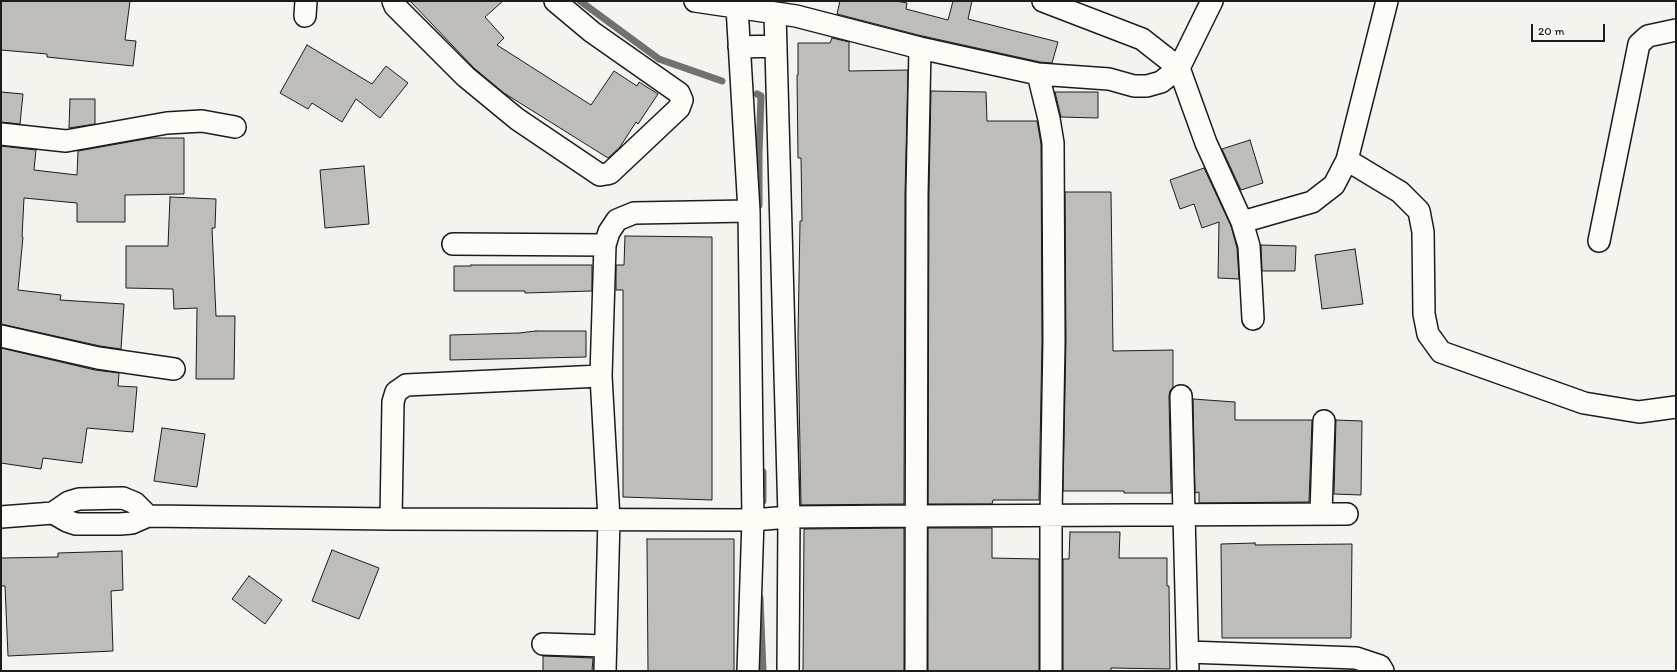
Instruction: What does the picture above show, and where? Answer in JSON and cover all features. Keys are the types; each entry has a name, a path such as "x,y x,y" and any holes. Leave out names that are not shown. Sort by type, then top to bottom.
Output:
{"street":[{"path":"393,1 395,6 466,77 517,119 600,174 610,173 679,108 682,100 679,93 592,32 555,1"},
{"path":"696,1 796,16 920,48 1038,74 1109,79 1134,86 1147,86 1161,82 1179,68 1212,1"},
{"path":"1043,1 1142,39 1179,68 1206,143 1242,222 1249,246 1253,319"},
{"path":"1242,222 1312,202 1334,185 1347,160 1387,1"},
{"path":"737,7 749,211 757,519 748,671"},
{"path":"775,13 788,671"},
{"path":"1599,241 1640,44 1648,36 1676,30"},
{"path":"739,47 776,46"},
{"path":"916,671 917,193 920,48"},
{"path":"1038,74 1050,119 1053,143 1054,341 1051,516 1051,671"},
{"path":"1,134 66,141 167,123 202,121 235,127"},
{"path":"1347,160 1400,192 1419,211 1423,232 1424,314 1428,334 1441,352 1584,403 1639,412 1676,407"},
{"path":"605,671 609,519 601,376 605,245 609,232 617,220 634,213 749,211"},
{"path":"453,244 605,245"},
{"path":"1,336 98,358 174,369"},
{"path":"391,519 393,402 396,392 406,385 601,376"},
{"path":"1182,396 1188,662 1356,658 1380,666 1384,671"},
{"path":"1321,513 1324,421"},
{"path":"1,517 53,513 76,524 132,523 148,516 391,519 757,519 917,516 1347,514"},
{"path":"543,644 605,646"}],"building":[{"path":"1,1 130,1 125,40 136,41 133,66 47,57 47,54 1,50"},
{"path":"410,1 503,1 485,17 504,38 497,45 591,105 614,71 637,86 639,82 658,94 638,124 636,122 620,147 608,158 504,93 474,68"},
{"path":"840,1 896,1 907,3 906,9 948,20 953,1 972,1 968,19 1058,42 1052,63 1040,62 918,35 837,14"},
{"path":"832,38 849,42 849,71 908,70 905,193 904,504 801,505 798,338 800,221 802,221 801,158 798,158 798,43 830,43"},
{"path":"307,45 372,84 386,66 408,83 380,118 356,99 342,122 312,103 308,109 280,93"},
{"path":"931,91 986,92 987,121 1037,121 1041,144 1042,341 1039,500 993,500 992,504 928,504 929,193"},
{"path":"1,92 23,94 20,124 1,122"},
{"path":"1055,92 1098,92 1098,118 1061,117"},
{"path":"70,99 95,99 95,124 69,128"},
{"path":"151,138 184,138 184,194 125,195 125,222 77,222 77,203 24,198 23,237 18,290 61,295 60,300 124,304 121,349 100,346 1,324 1,146 36,150 34,170 77,175 78,151"},
{"path":"1250,140 1263,183 1241,190 1222,149"},
{"path":"364,166 369,224 325,228 320,170"},
{"path":"1204,168 1231,226 1237,248 1239,279 1218,278 1219,222 1202,228 1194,204 1180,209 1170,180"},
{"path":"1065,192 1111,192 1113,351 1173,350 1173,387 1169,396 1171,493 1063,491 1066,341"},
{"path":"170,197 216,199 215,228 212,228 216,316 235,316 234,379 196,379 197,308 174,309 173,289 126,288 126,246 168,246"},
{"path":"625,236 712,237 712,500 623,497 623,290 616,290 616,265 624,265"},
{"path":"1261,245 1296,246 1295,271 1262,271"},
{"path":"1355,249 1363,304 1322,309 1315,255"},
{"path":"592,265 592,291 525,293 525,291 454,291 454,266"},
{"path":"536,331 586,331 586,357 450,360 450,335 519,333"},
{"path":"1,348 95,370 119,373 118,386 137,387 133,432 87,428 82,463 43,458 41,469 1,463"},
{"path":"1193,399 1235,402 1235,420 1312,420 1309,502 1199,503 1199,492 1195,493"},
{"path":"1336,420 1362,421 1361,495 1334,494"},
{"path":"162,428 205,434 197,487 154,481"},
{"path":"904,528 904,671 803,671 804,529"},
{"path":"928,528 992,528 992,558 1039,559 1039,671 928,671"},
{"path":"1070,532 1120,532 1119,558 1167,558 1167,586 1169,586 1170,669 1111,668 1111,671 1063,671 1063,559 1069,559"},
{"path":"647,539 734,539 734,671 648,671"},
{"path":"1255,543 1255,545 1352,544 1351,638 1222,638 1221,544"},
{"path":"332,550 379,568 359,619 312,601"},
{"path":"122,551 123,590 111,591 113,651 8,656 5,586 1,586 1,558 58,557 58,553"},
{"path":"249,576 282,600 265,624 232,599"},
{"path":"543,656 593,658 592,671 543,671"}],"waterway":[{"path":"580,1 659,59 722,81"},
{"path":"757,94 761,96 759,205"},
{"path":"763,472 763,501"},
{"path":"760,598 763,671"}]}
